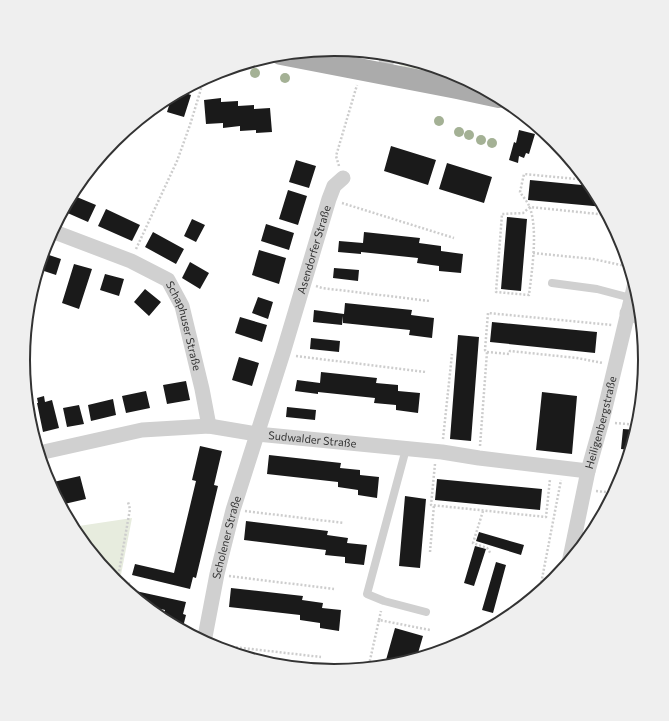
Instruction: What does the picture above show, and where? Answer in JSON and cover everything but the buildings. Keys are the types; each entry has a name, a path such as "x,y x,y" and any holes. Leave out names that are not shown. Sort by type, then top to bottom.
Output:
{"main road":[{"path":"304,58 362,69 386,64 450,86 479,92"}],"street":[{"name":"Asendorfer Straße","path":"257,434 329,199 334,186 343,178"},
{"name":"Schaphuser Straße","path":"58,233 131,261 168,280 182,306 202,389 208,426"},
{"name":"Heiligenbergstraße","path":"571,551 588,471 616,366 632,296"},
{"path":"628,312 635,315"},
{"name":"Sudwalder Straße","path":"44,452 142,430 208,426 257,434 439,452 588,471"},
{"name":"Scholener Straße","path":"208,637 217,574 233,510 257,434"}],"lane":[{"path":"552,284 597,289 628,312"},
{"path":"406,449 367,594 384,601 426,612"}],"path":[{"path":"343,178 336,156 362,69"},
{"path":"131,261 176,160 190,125 202,86"},
{"path":"579,179 524,174 520,192 530,207 534,230 529,295 496,292 502,214 523,213 530,207 602,214"},
{"path":"329,199 454,238"},
{"path":"533,253 593,259 624,266"},
{"path":"304,283 322,288 430,301"},
{"path":"479,458 487,352 485,350 488,313 628,312"},
{"path":"487,352 509,354 510,351 577,358 616,366"},
{"path":"283,353 301,357 426,372"},
{"path":"430,552 434,506 431,505 452,354"},
{"path":"602,421 632,424"},
{"path":"434,506 546,517 557,467"},
{"path":"542,583 557,467"},
{"path":"601,491 609,492"},
{"path":"118,575 130,509 128,502"},
{"path":"233,510 344,523"},
{"path":"483,511 473,543 487,548 491,554"},
{"path":"217,574 334,589"},
{"path":"370,662 380,620 430,630"},
{"path":"228,646 321,657"}],"shaded area":[{"path":"397,63 425,70 413,69"},
{"path":"132,518 120,577 93,546 79,526"}]}
